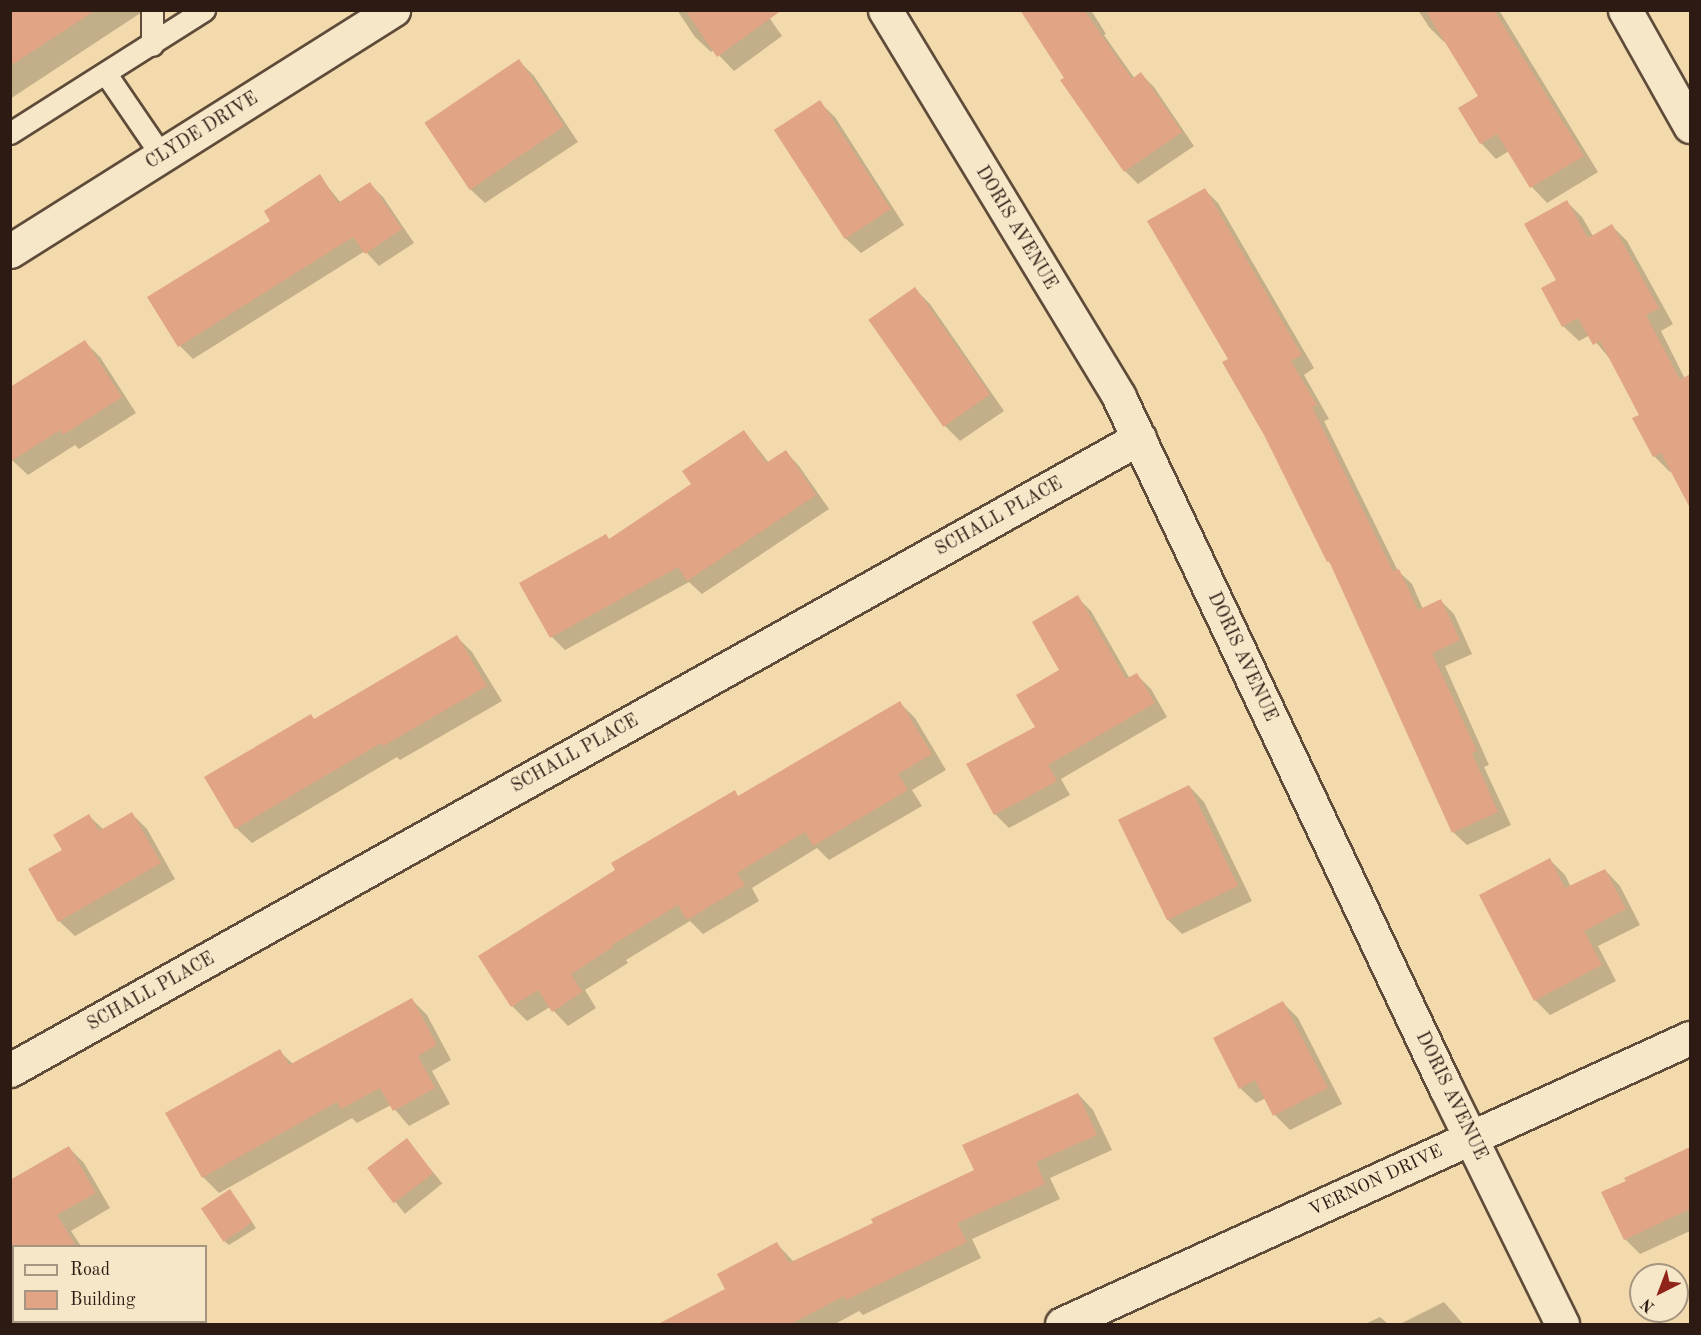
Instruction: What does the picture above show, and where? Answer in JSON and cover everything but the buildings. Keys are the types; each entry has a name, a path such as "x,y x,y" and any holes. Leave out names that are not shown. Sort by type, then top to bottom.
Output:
{"street":[{"name":"CLYDE DRIVE","path":"10,251 393,10"},
{"name":"DORIS AVENUE","path":"885,10 1119,397 1471,1138 1562,1324"},
{"path":"1625,10 1690,126"},
{"name":"SCHALL PLACE","path":"10,1070 1139,438"},
{"name":"VERNON DRIVE","path":"1062,1324 1690,1038"}],"lane":[{"path":"152,10 152,45"},
{"path":"10,133 204,10"},
{"path":"106,74 162,156"}]}
